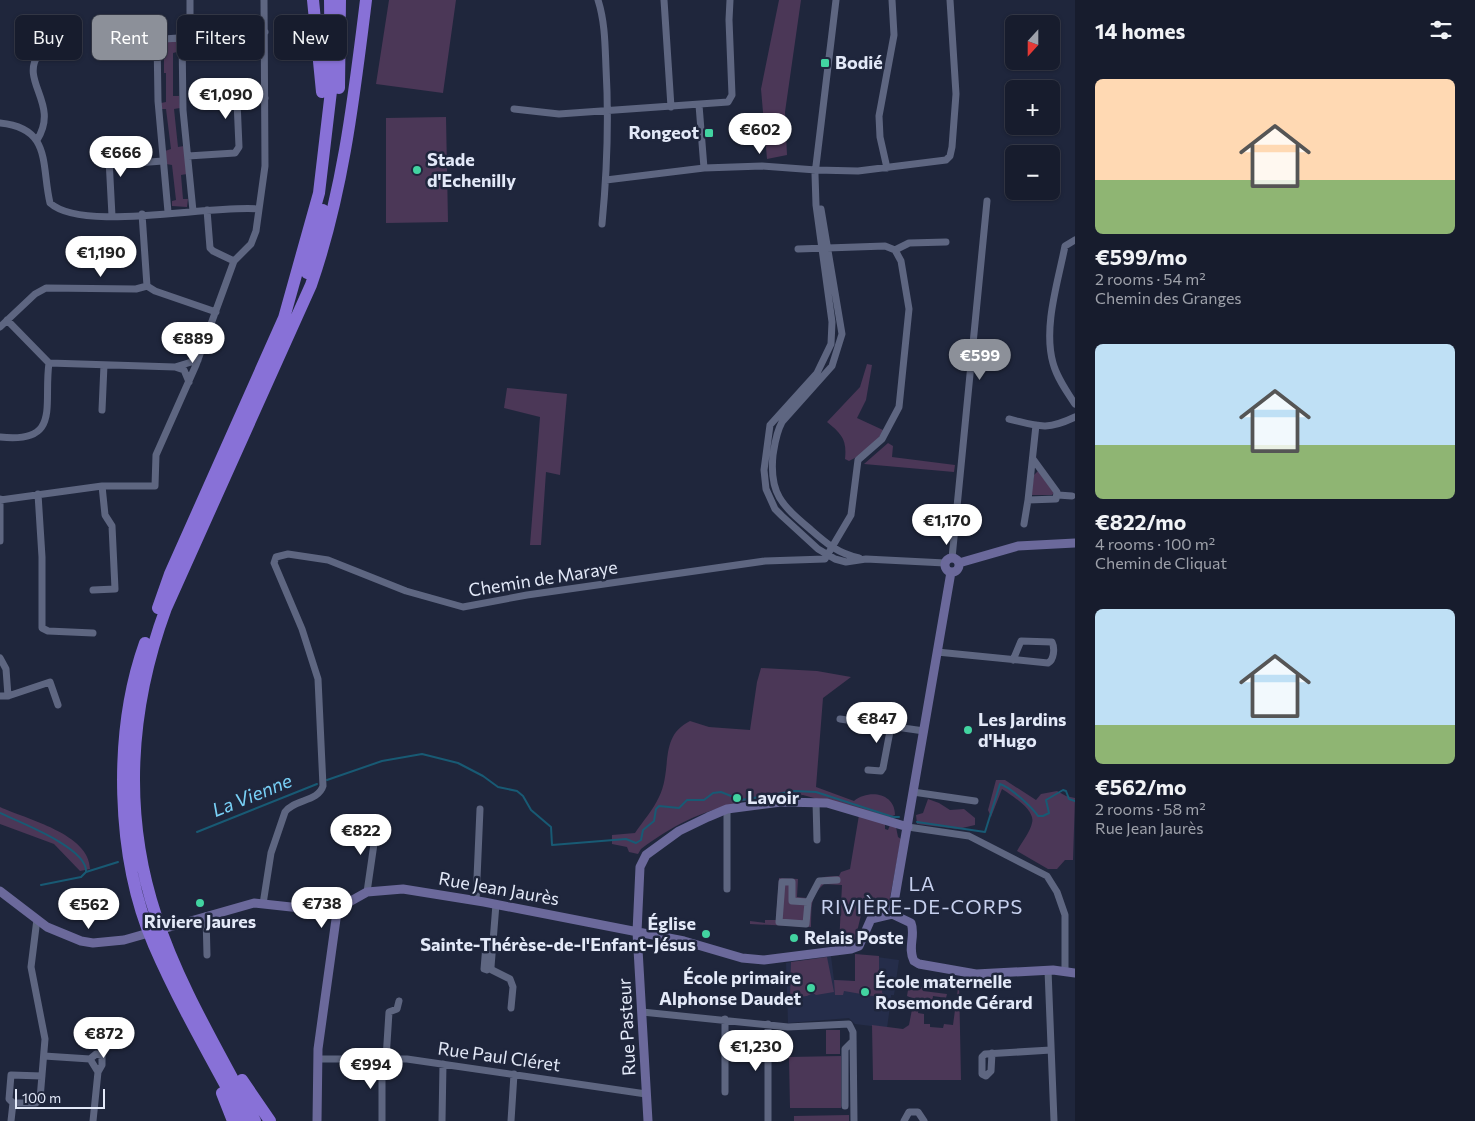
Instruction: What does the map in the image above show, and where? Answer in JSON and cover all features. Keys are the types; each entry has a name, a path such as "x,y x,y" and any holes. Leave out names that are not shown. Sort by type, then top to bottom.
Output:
{"highway":[{"path":"313,0 322,77 323,157"},
{"path":"233,1121 159,942 128,853 123,804 126,726 136,668 170,574 284,318 319,193 331,91 330,0"},
{"path":"287,334 314,249 332,159 338,96 340,0"},
{"path":"149,916 134,806 135,729 144,678 166,608 287,334 311,285 332,221 341,178 366,0"},
{"path":"159,942 255,1121"},
{"path":"196,1030 245,1121"},
{"path":"210,1034 270,1121"}],"street":[{"path":"190,0 190,15"},
{"path":"0,540 0,500 102,486 155,486 156,455 198,360 234,261 251,244 256,232 265,166 264,0"},
{"path":"598,0 604,18 608,110 606,180 602,224"},
{"path":"664,0 671,107"},
{"path":"514,109 559,114 728,102 731,100 730,0"},
{"path":"836,0 816,170 816,193 825,249 841,320 842,334 837,354 824,377 782,422 776,432 772,471 774,489 782,504 831,549 845,555 866,559 952,561 1018,546 1075,543"},
{"path":"887,168 880,137 879,116 894,35 892,0"},
{"path":"606,180 704,168 762,166 816,170 887,168 946,160 950,156 956,94 950,0"},
{"path":"36,60 32,67 34,80 42,97 44,118 43,130 36,140"},
{"path":"157,60 158,101 168,212"},
{"path":"182,60 183,110 193,211"},
{"path":"188,156 235,153 239,147 237,101 265,98"},
{"path":"700,105 704,168"},
{"path":"0,122 20,127 36,140 45,157 50,203 58,209 88,216 112,216 259,209"},
{"path":"108,140 112,216"},
{"path":"109,165 163,160"},
{"path":"908,827 970,836 1047,876 1058,892 1065,915 1070,972 1048,970 976,974 919,964 914,961 910,950 911,923 892,914 951,572 946,569 952,561 987,200"},
{"path":"207,210 210,248 213,252 234,261"},
{"path":"142,214 147,286"},
{"path":"1075,240 1065,246 1051,331 1053,363 1075,404"},
{"path":"895,250 909,243 946,242"},
{"path":"798,249 885,246 895,250 902,261 909,309 899,407 882,439 858,460 851,515 827,556"},
{"path":"825,249 832,322 831,344 817,373 770,425 766,443 764,476 766,489 776,509 827,556 846,562 866,559"},
{"path":"0,327 41,289 46,288 136,289 147,286 155,291 216,312"},
{"path":"7,320 49,363 175,367 184,370 189,382"},
{"path":"175,367 198,360"},
{"path":"1,439 32,435 44,426 47,418 49,363"},
{"path":"102,410 104,365"},
{"path":"1009,419 1054,427 1075,417"},
{"path":"1024,524 1036,425"},
{"path":"1032,459 1046,475 1058,495"},
{"path":"93,590 115,589 112,526 105,515 102,486"},
{"path":"38,494 42,557 42,628 93,633"},
{"path":"1058,495 1072,496"},
{"path":"1028,500 1056,499 1058,495"},
{"name":"Chemin de Maraye","path":"263,904 271,852 285,812 289,806 318,794 323,786 318,679 302,629 274,563 276,557 288,554 312,556 415,594 463,607 527,595 765,561 820,560 827,556"},
{"path":"937,652 1013,660 1051,662 1054,645 1052,642 1021,640 1013,660"},
{"path":"0,658 6,669 8,696"},
{"path":"0,696 8,696 50,682 58,705"},
{"path":"840,719 924,731"},
{"path":"868,770 881,771 883,768 891,726"},
{"path":"914,792 975,801"},
{"name":"Rue Pasteur","path":"648,1121 638,932 640,867 646,855 678,831 727,809 780,802 827,803 908,827"},
{"path":"816,802 817,840"},
{"path":"476,901 480,809"},
{"path":"727,809 727,889"},
{"path":"367,892 377,823"},
{"path":"792,901 792,882 782,882 779,922 806,924 808,902 822,880 837,880"},
{"name":"Rue Jean Jaurès","path":"337,912 342,906 367,892 403,888 496,904 684,941 741,958 764,960 851,949 859,946 871,919 892,914"},
{"path":"0,890 47,927 81,941 109,942 242,905 263,904 337,912 318,1059 317,1121"},
{"path":"781,901 808,902"},
{"path":"496,904 491,967 492,970 510,979 513,987 511,1008"},
{"path":"206,916 208,939 206,955"},
{"path":"13,1103 39,1102 46,1038 31,967 37,919"},
{"path":"1048,970 1054,1121"},
{"path":"382,1121 384,1059 389,1012 397,1009 399,1001"},
{"path":"642,1012 725,1019 788,1027 844,1023 852,1027 854,1121"},
{"path":"725,1019 725,1092"},
{"path":"768,1024 768,1121"},
{"path":"845,1106 845,1049 853,1041"},
{"path":"992,1054 1051,1050"},
{"path":"44,1056 90,1059 96,1054 102,1055 102,1066 98,1072 94,1121"},
{"path":"90,1059 98,1072"},
{"name":"Rue Paul Cléret","path":"318,1059 384,1059 443,1064 646,1094"},
{"path":"442,1121 443,1064"},
{"path":"11,1121 13,1103 9,1099 12,1074 42,1076"},
{"path":"511,1121 514,1074"},
{"path":"904,1121 905,1116 913,1111 918,1112 924,1121"}],"shaded area":[{"path":"389,0 456,0 443,93 376,84"},
{"path":"779,0 801,0 785,112 787,155 767,159 761,89"},
{"path":"167,42 176,42 177,52 173,53 173,96 179,96 180,108 174,109 178,147 184,146 187,174 181,175 183,199 188,199 187,207 172,206 172,201 176,200 172,165 166,164 165,151 171,149 166,109 161,109 161,103 166,102 166,73 164,73 164,60 167,60"},
{"name":"Stade d'Echenilly","path":"446,117 448,222 386,223 386,118"},
{"path":"867,364 872,365 866,400 857,418 883,430 869,448 849,461 845,459 845,447 842,438 827,422 860,387"},
{"path":"507,388 567,394 560,475 546,472 541,545 530,545 540,417 504,408"},
{"path":"888,443 893,446 892,457 955,465 954,472 864,464"},
{"path":"1038,471 1054,493 1052,495 1031,495 1034,475"},
{"path":"761,668 817,671 851,677 823,698 816,787 854,801 867,795 880,795 891,802 895,815 887,818 803,795 743,801 741,797 735,794 733,798 740,801 739,804 712,810 687,820 652,841 641,849 638,854 629,852 627,847 612,844 612,835 635,833 657,802 663,786 670,745 680,728 690,721 709,727 750,730"},
{"path":"996,780 1005,780 1036,800 1041,794 1057,791 1075,798 1073,860 1065,860 1057,869 1048,869 1017,851 1030,830 1032,818 1022,803 1002,789 991,817 988,810"},
{"path":"928,799 950,810 964,809 975,818 975,825 958,829 917,824 916,815 923,813"},
{"path":"0,807 55,829 68,837 80,846 87,857 90,869 80,871 54,844 0,824"},
{"path":"859,815 885,824 885,829 888,830 890,825 896,827 898,837 901,839 889,903 880,909 862,911 855,940 839,945 842,885 824,884 819,889 812,903 811,927 750,924 750,921 765,923 765,920 776,920 779,878 798,879 797,897 807,898 818,880 839,876 841,872 850,869"},
{"path":"855,954 899,960 894,995 891,995 892,1007 890,1007 887,1028 855,1024 849,1018 788,1023 786,963 831,956 834,980 855,981"},
{"path":"855,954 879,956 879,974 884,975 882,993 884,998 844,991 843,995 835,995 834,980 855,981"},
{"path":"827,957 834,992 816,995 813,993 807,996 790,998 791,962"},
{"path":"959,980 961,1080 873,1080 872,1025 903,1029 909,1025 914,999 907,996 908,990 922,987 923,991 947,994 946,998 933,996 932,1005 919,1007 918,1013 924,1014 924,1024 930,1024 930,1027 943,1028 944,1024 953,1025"},
{"path":"826,1030 840,1030 840,1054 826,1054"},
{"path":"841,1056 841,1108 790,1108 789,1057"},
{"path":"849,1115 849,1121 794,1121 794,1116"}],"waterway":[{"name":"La Vienne","path":"327,780 382,761 422,754 458,763 483,776 498,787 517,791 523,796 531,810 551,827 552,845 626,839 636,843 641,840 643,830 654,821 656,809 659,806 679,808 687,800 704,800 713,793 721,792 741,800 795,791 816,792 893,817 899,817"},
{"name":"La Vienne","path":"197,832 317,784"},
{"name":"La Vienne","path":"917,822 985,832 1000,784 1020,798 1038,816 1049,813 1046,800 1063,790 1066,791 1069,799 1075,801"},
{"path":"0,813 36,829 65,845 84,863 86,872"},
{"name":"La Vienne","path":"41,885 81,877 86,872 118,862"}],"place":[{"name":"Bodié","path":"825,63"},
{"name":"Rongeot","path":"709,133"},
{"name":"Stade d'Echenilly","path":"417,170"},
{"name":"Les Jardins d'Hugo","path":"968,730"},
{"name":"Lavoir","path":"737,798"},
{"name":"Riviere Jaures","path":"200,903"},
{"name":"Église Sainte-Thérèse-de-l'Enfant-Jésus","path":"706,934"},
{"name":"Relais Poste","path":"794,938"},
{"name":"École primaire Alphonse Daudet","path":"811,988"},
{"name":"École maternelle Rosemonde Gérard","path":"865,992"}],"district":[{"name":"LA RIVIÈRE-DE-CORPS","path":"922,896"}]}
